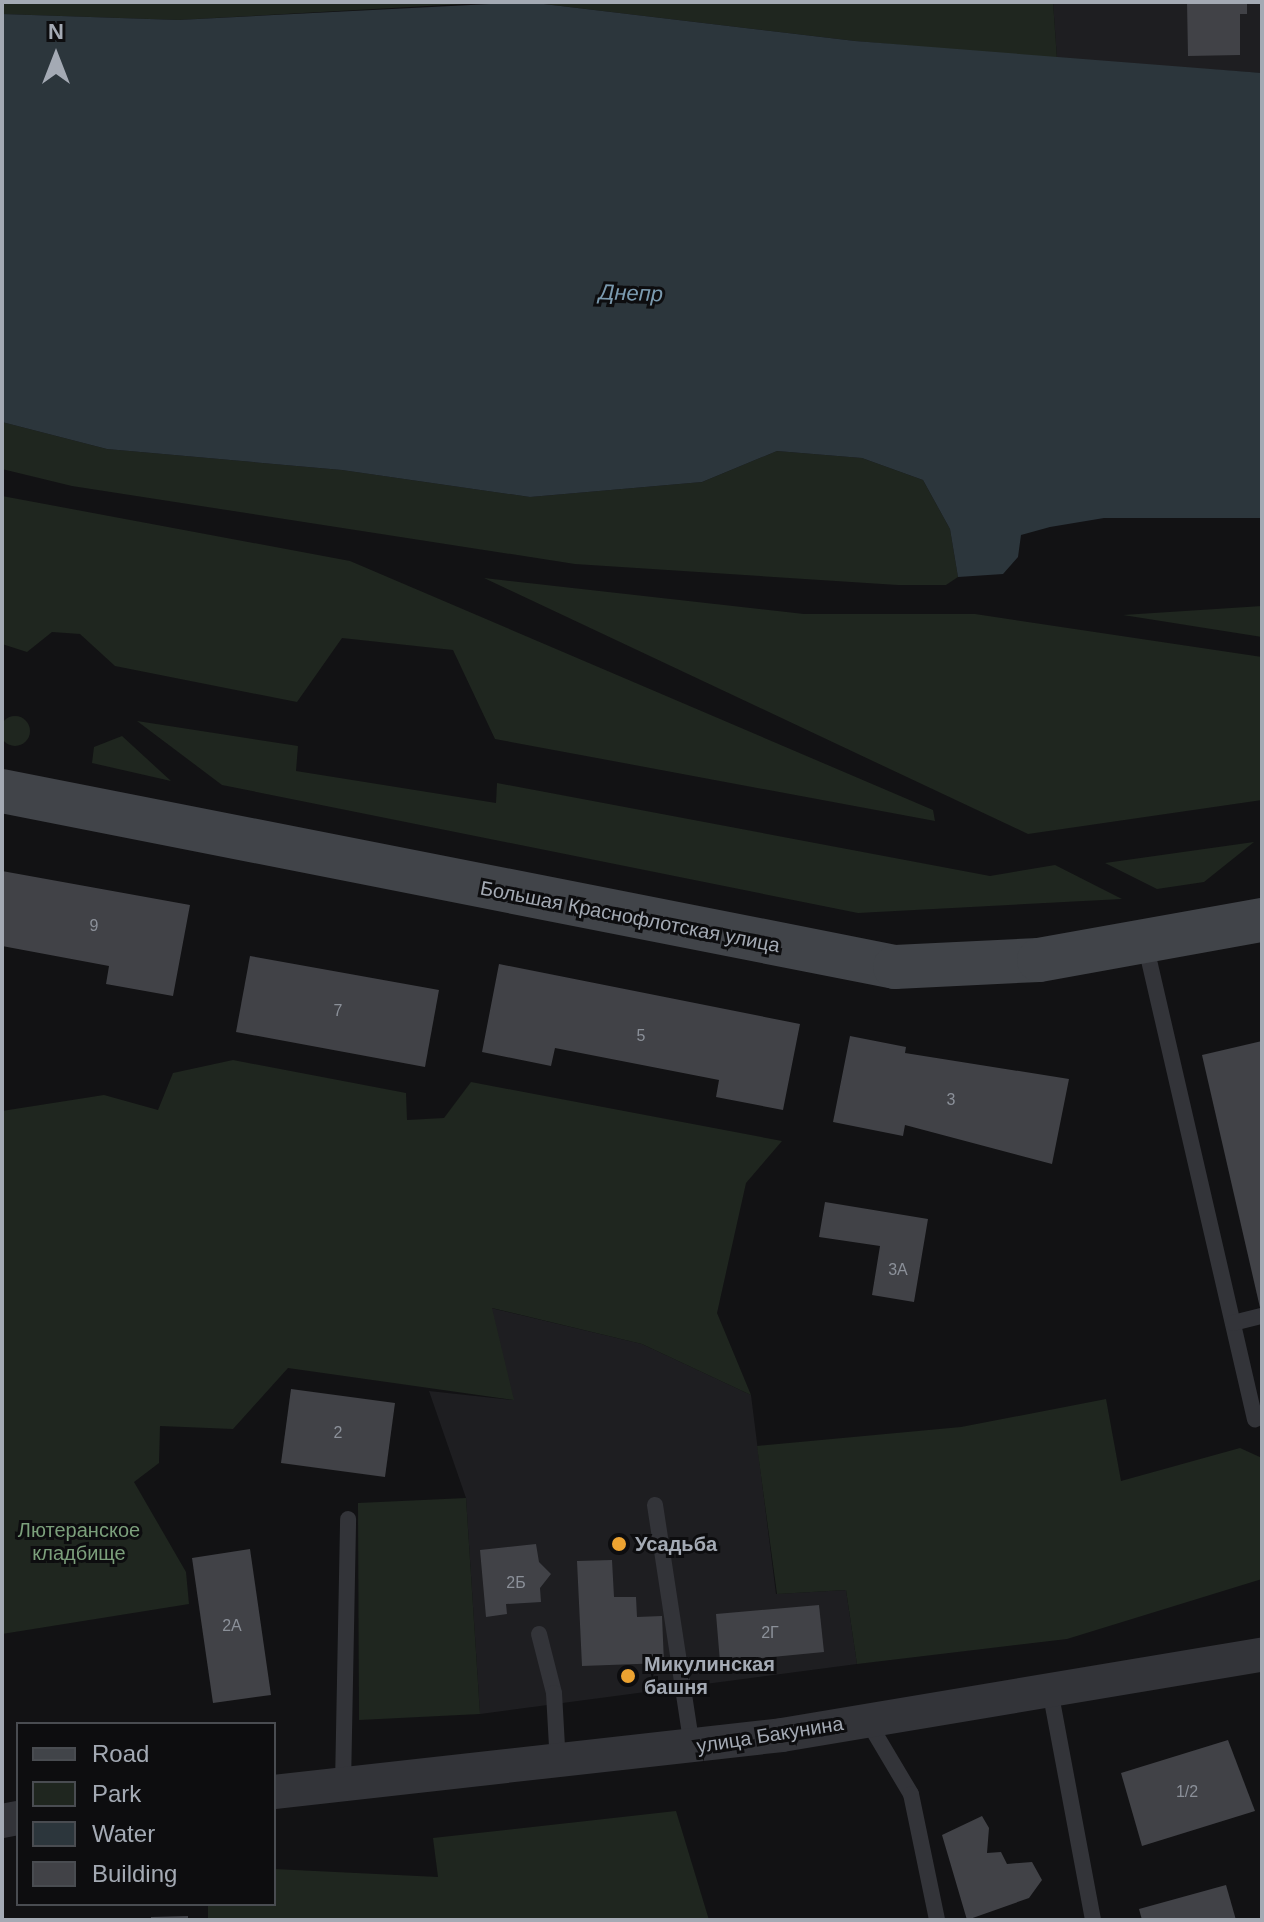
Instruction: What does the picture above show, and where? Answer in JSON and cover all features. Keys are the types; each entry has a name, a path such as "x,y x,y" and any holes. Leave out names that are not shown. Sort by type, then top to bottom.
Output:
{"main road":[{"name":"Большая Краснофлотская улица","path":"2,791 895,967 1039,960 1262,920"}],"street":[{"name":"улица Бакунина","path":"276,1792 559,1765 692,1747 1262,1655"}],"lane":[{"path":"1144,941 1255,1419"},
{"path":"1233,1323 1262,1316"},
{"path":"655,1505 692,1747"},
{"path":"343,1785 348,1519"},
{"path":"539,1634 554,1693 559,1765"},
{"path":"1050,1690 1093,1920"},
{"path":"867,1720 911,1794 937,1920"}],"shaded area":[{"path":"1053,2 1262,2 1262,73 1057,59"},
{"name":"Усадьба","path":"491,1308 642,1344 751,1395 776,1594 846,1590 857,1664 480,1714 466,1498 429,1391 513,1400"}],"green space":[{"path":"2,2 499,2 178,20 2,14"},
{"path":"527,2 1053,2 1057,59 855,41"},
{"path":"2,422 107,449 342,470 530,497 702,482 777,451 862,458 923,480 950,529 958,577 946,585 898,585 575,564 72,486 2,469"},
{"path":"2,496 350,561 933,810 935,821 495,739 453,650 342,638 297,702 115,666 80,634 52,632 27,652 2,644"},
{"path":"484,578 804,614 975,614 1262,657 1262,800 1028,834"},
{"path":"1262,606 1262,637 1123,615"},
{"path":"15,716 26,720 30,731 26,742 15,746 4,742 0,731 4,720"},
{"path":"137,721 298,746 296,771 496,803 497,783 990,876 1055,865 1122,899 858,913 222,785"},
{"path":"122,736 171,781 92,763 94,747"},
{"path":"1254,842 1204,882 1157,889 1105,863"},
{"name":"Лютеранское кладбище","path":"233,1060 406,1093 407,1120 444,1118 471,1082 782,1141 746,1183 717,1313 751,1395 642,1344 492,1308 514,1400 288,1368 233,1429 160,1426 159,1463 134,1482 186,1572 189,1604 2,1634 2,1111 104,1095 158,1110 173,1073"},
{"path":"1106,1399 1121,1481 1240,1448 1262,1458 1262,1579 1067,1639 857,1664 846,1590 777,1594 757,1446 961,1427"},
{"path":"466,1498 480,1714 359,1720 358,1503"},
{"path":"676,1811 709,1920 208,1920 208,1906 276,1906 276,1869 438,1877 433,1838"}],"water":[{"name":"Днепр","path":"527,2 855,41 1262,73 1262,518 1104,518 1050,527 1021,535 1018,557 1003,574 958,577 950,529 923,480 862,458 777,451 702,482 530,497 342,470 107,449 2,422 2,14 178,20"}],"building":[{"path":"1187,2 1247,2 1247,14 1240,14 1240,55 1188,56"},
{"path":"2,871 190,905 173,996 106,984 109,966 2,946"},
{"path":"250,956 439,990 425,1067 236,1032"},
{"path":"499,964 800,1024 783,1110 716,1097 719,1080 555,1048 551,1066 482,1052"},
{"path":"850,1036 906,1047 905,1053 1069,1079 1052,1164 905,1125 903,1136 833,1122"},
{"path":"1262,1041 1262,1312 1261,1312 1202,1055"},
{"path":"825,1202 928,1219 914,1302 872,1295 880,1246 819,1237"},
{"path":"291,1389 395,1403 385,1477 281,1463"},
{"path":"536,1544 539,1562 551,1574 540,1588 541,1602 506,1604 507,1614 486,1617 480,1550"},
{"path":"250,1549 271,1695 213,1703 192,1558"},
{"path":"612,1560 614,1597 636,1597 637,1617 662,1616 664,1663 582,1666 577,1561"},
{"path":"819,1605 824,1652 720,1662 716,1614"},
{"path":"1228,1740 1255,1811 1142,1846 1121,1773"},
{"path":"982,1816 989,1828 987,1853 1001,1852 1007,1864 1032,1862 1042,1880 1029,1898 967,1920 942,1835"},
{"path":"1226,1885 1236,1920 1142,1920 1139,1909"},
{"path":"188,1916 188,1920 151,1920 151,1917"}],"place":[{"name":"Усадьба","path":"619,1544"},
{"name":"Микулинская башня","path":"628,1676"}]}
